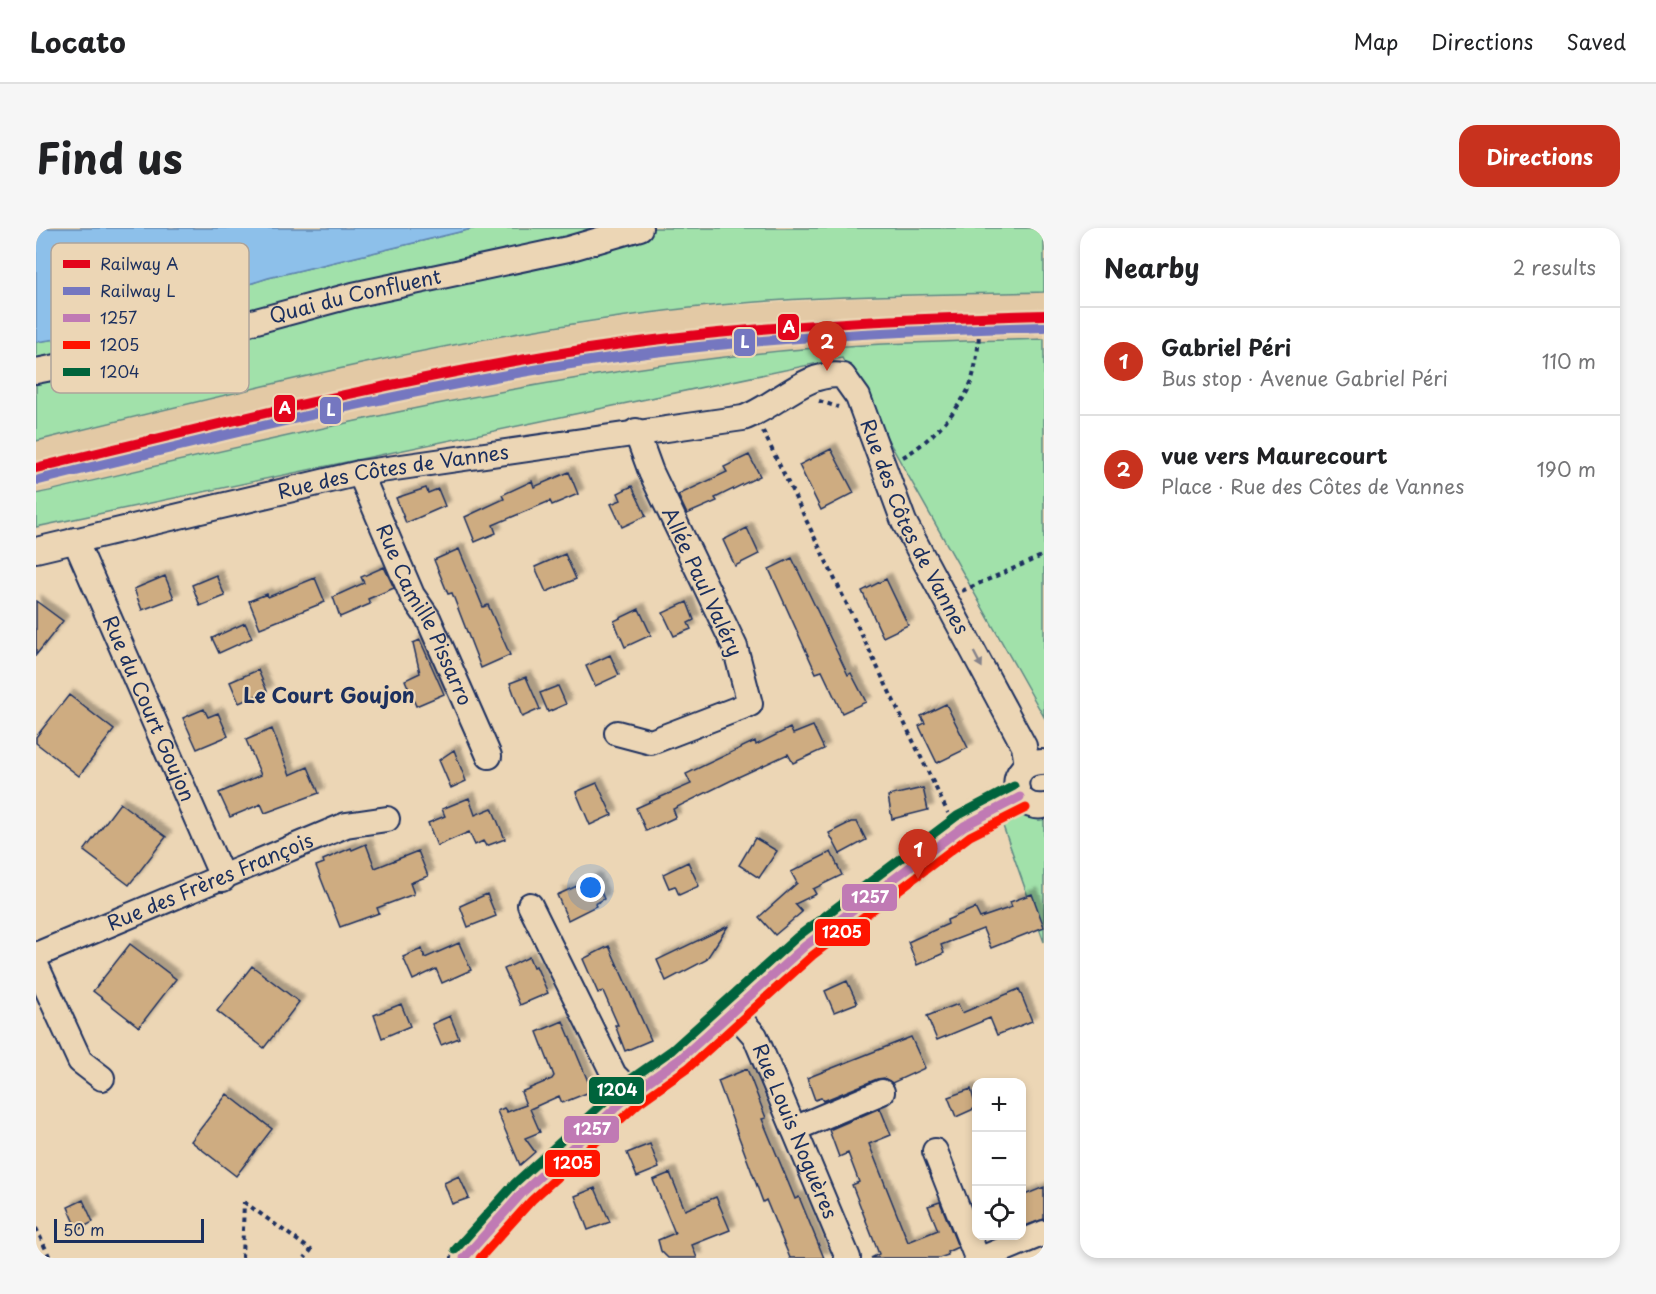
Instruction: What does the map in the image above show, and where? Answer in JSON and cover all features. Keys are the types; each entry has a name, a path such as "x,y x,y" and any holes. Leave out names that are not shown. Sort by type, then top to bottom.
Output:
{"street":[{"name":"Quai du Confluent","path":"249,323 353,295 568,249 640,228"},
{"name":"Quai du Confluent","path":"36,370 51,367"},
{"name":"Rue des Côtes de Vannes","path":"36,550 360,473 754,414 814,379 843,376 854,388 904,522 1024,747 1036,764"},
{"name":"Allée Paul Valéry","path":"617,734 651,742 750,704 735,647 651,472 636,432"},
{"name":"Rue Camille Pissarro","path":"360,473 412,595 428,618 489,756"},
{"name":"Rue du Court Goujon","path":"75,540 223,879"},
{"path":"1036,764 1018,775 1016,790 1020,797 1031,806 1044,806"},
{"path":"464,1258 523,1191 632,1092 680,1059 804,946 964,826 1020,797"},
{"name":"Rue des Frères François","path":"36,956 223,879 346,825 387,819"},
{"path":"530,905 614,1075 632,1092"},
{"path":"36,965 80,1061 102,1078"},
{"name":"Rue Louis Noguères","path":"732,1010 755,1036 848,1258"},
{"path":"794,1129 882,1092"},
{"path":"935,1151 977,1258"},
{"path":"983,1258 1044,1233"}],"path":[{"path":"882,468 913,452 951,414 968,389 979,330"},
{"path":"818,401 828,404"},
{"path":"754,414 948,813 964,826"},
{"path":"945,599 1044,555"},
{"path":"242,1258 244,1202 311,1250 305,1258"},
{"path":"36,1228 50,1258"}],"shaded area":[{"path":"1044,292 1044,339 835,346 359,419 36,493 36,441 232,393 249,393 249,389 309,374 500,336 691,308 834,299"}],"green space":[{"path":"476,228 1044,228 1044,292 778,300 690,308 607,319 443,347 249,389 249,284"},
{"path":"1044,339 1044,717 842,358 36,527 36,494 303,432 482,395 661,365 788,350"},
{"path":"51,340 51,393 233,393 36,441 36,342"},
{"path":"1044,813 1044,942 1003,826 1018,817"}],"water":[{"path":"36,228 476,228 249,284 249,243 51,243 51,340 36,342"}],"building":[{"path":"831,449 854,493 821,510 799,465"},
{"path":"749,455 760,476 715,498 717,501 687,514 678,495 727,472 724,467"},
{"path":"569,472 578,494 552,505 550,501 493,525 496,533 475,542 465,517 504,499 502,495 532,481 534,487"},
{"path":"632,486 646,516 622,527 611,504 621,500 618,493"},
{"path":"426,488 428,493 438,489 445,506 406,523 396,498"},
{"path":"747,528 759,554 735,566 723,540"},
{"path":"459,549 483,607 488,605 510,655 481,668 452,593 448,594 434,560"},
{"path":"565,554 576,579 546,592 535,567"},
{"path":"792,558 848,675 851,673 866,702 842,713 822,671 816,673 769,569"},
{"path":"384,567 394,588 368,599 370,604 340,617 333,597 364,583 361,577"},
{"path":"216,575 225,596 200,606 192,585"},
{"path":"165,576 174,598 142,610 134,589"},
{"path":"315,578 325,602 260,628 249,601 267,594 268,597"},
{"path":"886,579 908,625 883,637 862,591"},
{"path":"36,601 63,621 36,655"},
{"path":"687,602 694,620 688,623 691,629 674,636 663,613"},
{"path":"639,609 651,635 625,647 614,621"},
{"path":"245,623 252,638 219,653 212,638"},
{"path":"420,640 444,694 416,706 405,680 420,673 413,643"},
{"path":"610,655 619,675 595,686 586,666"},
{"path":"258,670 267,691 239,703 230,682"},
{"path":"526,677 540,709 522,717 510,683"},
{"path":"558,686 566,704 548,712 540,693"},
{"path":"69,695 114,730 79,776 36,743 36,737"},
{"path":"946,704 968,748 937,763 919,726 925,723 921,716"},
{"path":"204,709 208,717 218,713 228,736 197,749 183,718"},
{"path":"813,726 824,749 793,763 788,754 673,809 676,817 646,831 636,808 691,784 686,774 755,741 756,745 790,728 793,734"},
{"path":"272,729 290,775 308,767 319,793 265,813 261,804 230,817 219,793 261,775 246,740"},
{"path":"454,750 466,781 451,788 439,760"},
{"path":"597,783 612,815 590,825 576,792"},
{"path":"923,788 928,810 892,819 888,796"},
{"path":"469,798 475,815 492,808 505,839 486,846 483,841 475,845 469,832 437,846 428,823 445,816 442,809"},
{"path":"120,803 166,837 129,885 84,851"},
{"path":"851,822 857,822 866,840 840,854 829,833"},
{"path":"755,838 777,851 759,878 739,865"},
{"path":"366,844 375,868 418,851 428,876 410,883 414,894 377,908 379,913 340,927 316,866 324,863 323,860"},
{"path":"831,852 842,875 813,889 816,894 795,904 802,912 775,935 759,917 797,883 791,872"},
{"path":"688,862 699,886 679,895 675,886 669,888 663,874"},
{"path":"595,878 604,899 595,904 596,906 568,920 557,895"},
{"path":"487,894 496,916 468,927 460,906"},
{"path":"1032,894 1044,927 991,948 983,929 941,945 944,953 917,965 908,942 948,924 947,920 975,908 980,918 1012,907 1010,902"},
{"path":"728,926 706,960 666,981 657,960"},
{"path":"459,943 471,970 442,983 436,969 413,980 403,957 422,949 425,958"},
{"path":"130,944 176,979 139,1027 93,991"},
{"path":"609,946 651,1040 625,1051 615,1025 618,1025 603,991 598,993 583,959"},
{"path":"529,957 533,967 536,966 548,993 520,1005 504,969"},
{"path":"252,966 299,1002 264,1048 217,1011"},
{"path":"847,981 857,1003 834,1012 825,991"},
{"path":"1019,989 1032,1021 997,1035 990,1018 937,1040 927,1016 958,1004 962,1013"},
{"path":"401,1004 410,1026 382,1038 374,1015"},
{"path":"450,1016 459,1038 441,1045 432,1024"},
{"path":"563,1021 592,1091 562,1103 559,1096 530,1109 540,1132 525,1138 535,1152 520,1165 497,1111 504,1108 507,1112 526,1105 521,1092 552,1079 554,1076 537,1032"},
{"path":"911,1037 925,1068 892,1083 884,1078 877,1079 823,1101 821,1098 815,1100 807,1078"},
{"path":"747,1069 766,1118 762,1119 795,1199 799,1197 824,1258 790,1258 766,1200 763,1202 718,1081"},
{"path":"971,1089 972,1110 956,1117 948,1097"},
{"path":"227,1094 272,1129 236,1176 191,1141"},
{"path":"880,1108 891,1135 869,1144 908,1242 938,1230 928,1206 940,1202 958,1247 947,1252 948,1255 939,1258 871,1258 879,1254 852,1185 859,1182 848,1153 839,1157 829,1130"},
{"path":"650,1144 659,1168 637,1177 627,1153"},
{"path":"670,1173 685,1210 716,1197 730,1230 692,1245 697,1258 668,1258 661,1251 658,1240 675,1233 653,1180"},
{"path":"459,1176 469,1198 452,1204 444,1183"},
{"path":"1044,1187 1044,1219 1026,1226 1026,1194"},
{"path":"595,1188 610,1222 588,1230 575,1196"},
{"path":"83,1200 93,1222 78,1230 68,1207"}],"rail line":[{"name":"A","path":"36,468 380,387 588,349 759,329 1044,315"},
{"name":"L","path":"39,480 382,399 590,361 759,341 1044,327"}],"transit line":[{"name":"1204","path":"455,1250 515,1183 624,1084 672,1050 797,937 957,816 1014,786"},
{"name":"1257","path":"464,1258 523,1192 632,1093 680,1059 805,946 964,826 1020,797"},
{"name":"1205","path":"480,1258 532,1200 640,1102 688,1068 813,955 970,836 1026,808"}],"place":[{"name":"vue vers Maurecourt","path":"827,371"},
{"name":"Gabriel Péri","path":"918,879"}],"district":[{"name":"Le Court Goujon","path":"329,696"}]}
